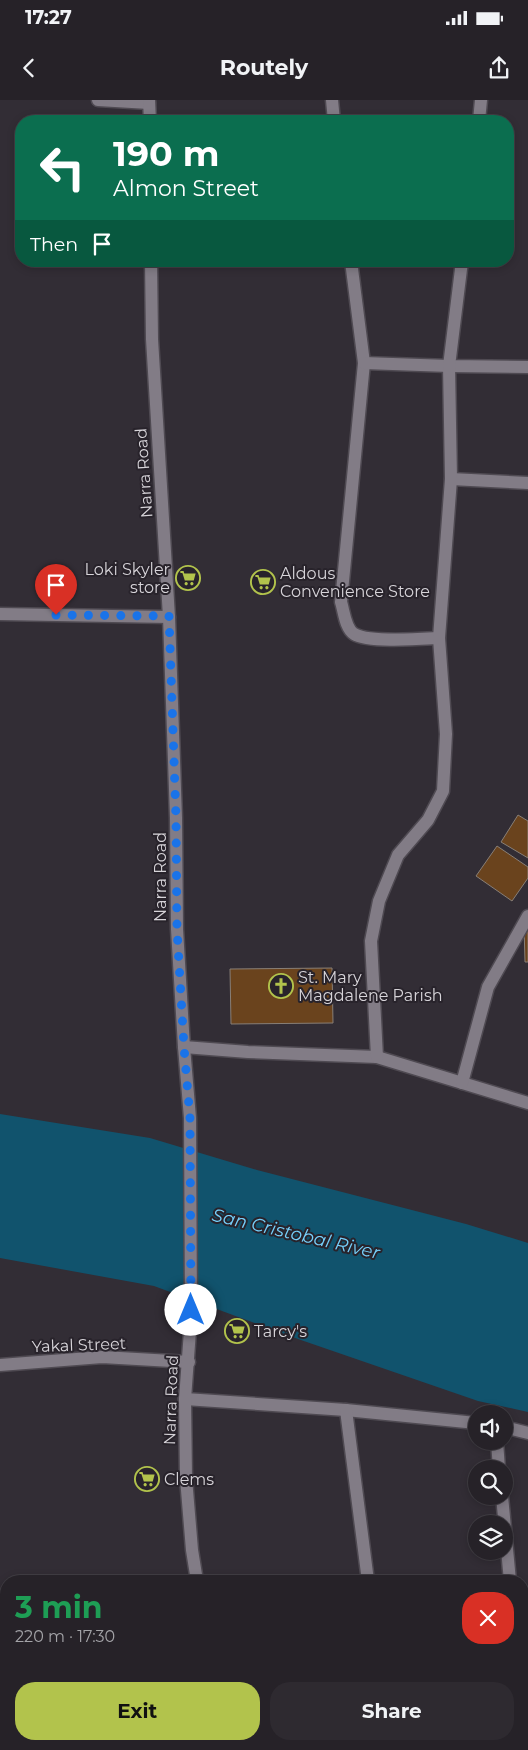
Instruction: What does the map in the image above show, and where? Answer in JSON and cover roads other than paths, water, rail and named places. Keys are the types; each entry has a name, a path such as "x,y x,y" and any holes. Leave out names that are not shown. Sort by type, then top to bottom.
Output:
{"street":[{"path":"98,100 149,102 150,115"},
{"path":"332,100 333,115"},
{"path":"480,115 481,100"},
{"name":"Narra Road","path":"151,267 152,340 169,616 176,818 177,929 190,1118 191,1310 189,1362 185,1399 186,1478 196,1575"},
{"path":"352,267 364,363 341,602 347,624 354,634 376,640 439,638"},
{"path":"377,1057 371,941 379,900 398,855 428,820 443,791 446,734 439,638 451,479 450,366 461,267"},
{"path":"364,363 528,366"},
{"path":"451,479 528,483"},
{"path":"0,614 169,616"},
{"path":"462,1083 488,987 528,916"},
{"path":"184,1047 248,1052 377,1057 528,1103"},
{"name":"Yakal Street","path":"0,1365 102,1356 189,1362"},
{"path":"185,1399 346,1410 468,1422"},
{"path":"346,1410 367,1575"},
{"path":"513,1430 528,1434"},
{"path":"503,1505 509,1575"}],"water":[{"name":"San Cristobal River","path":"0,1114 150,1138 257,1170 466,1224 528,1243 528,1412 513,1409 513,1405 496,1405 478,1401 298,1339 154,1286 0,1258"}],"place":[{"name":"Loki Skyler store","path":"188,578"},
{"name":"Aldous Convenience Store","path":"263,582"},
{"name":"St. Mary Magdalene Parish","path":"281,986"},
{"name":"Tarcy's","path":"237,1331"},
{"name":"Clems","path":"147,1479"}]}
